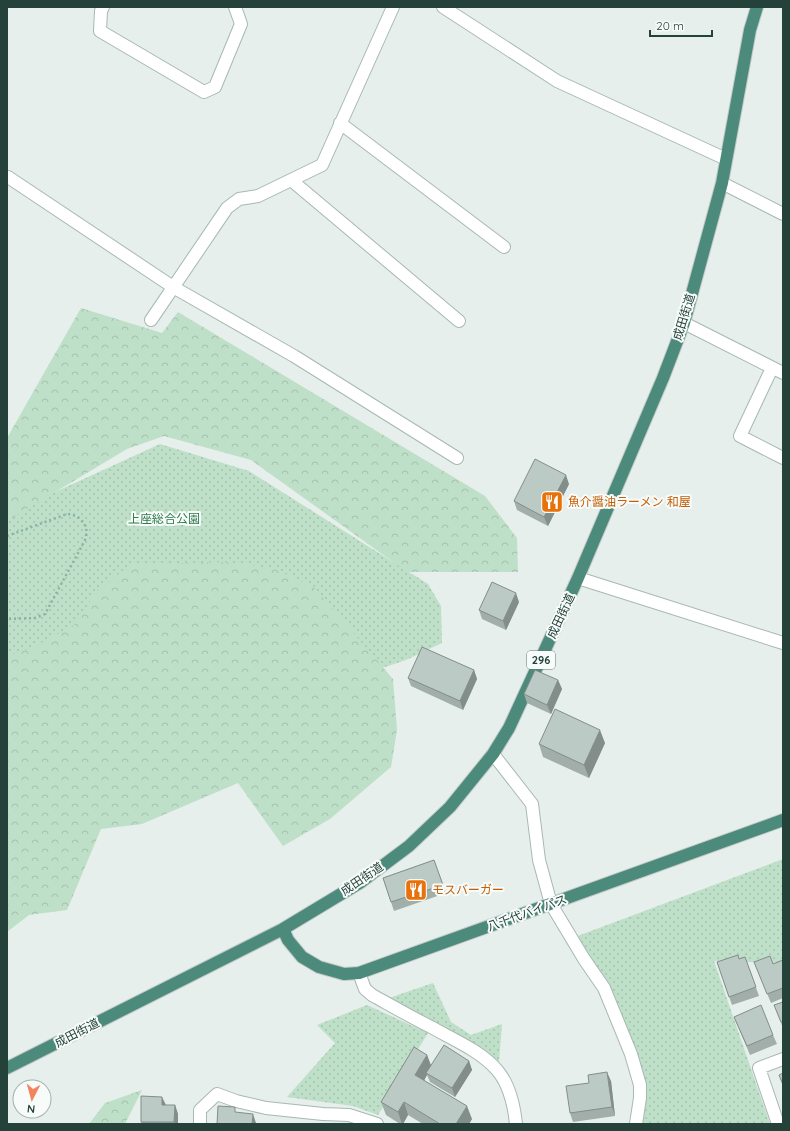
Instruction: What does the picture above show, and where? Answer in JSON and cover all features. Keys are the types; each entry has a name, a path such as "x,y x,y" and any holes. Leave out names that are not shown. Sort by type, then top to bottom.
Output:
{"highway":[{"name":"成田街道","path":"7,1068 283,929 362,882 409,846 450,807 493,754 509,728 578,578 663,378 684,323 722,183 750,30 757,7"},
{"name":"八千代バイパス","path":"283,929 288,940 302,957 313,964 344,974 359,973 783,820"}],"street":[{"path":"103,7 101,11 100,32 204,92 215,87 241,24 235,7"},
{"path":"151,320 227,208 239,200 258,196 322,165 393,7"},
{"path":"443,7 557,81 726,159"},
{"path":"340,123 504,247"},
{"path":"8,177 173,287 294,356 457,458"},
{"path":"291,180 459,321"},
{"path":"722,183 783,214"},
{"path":"684,323 783,373"},
{"path":"772,368 740,436 783,458"},
{"path":"578,578 783,643"},
{"path":"493,754 532,804 539,860 551,904 584,959 604,988 631,1054 640,1084 640,1098 636,1124"},
{"path":"359,973 365,989 372,995 459,1042 480,1055 498,1070 508,1089 514,1107 516,1124"},
{"path":"778,1124 759,1068 783,1059"},
{"path":"200,1124 200,1110 217,1094 236,1101 322,1119 349,1115 377,1124"}],"path":[{"path":"7,536 67,514 76,516 83,521 87,533 84,542 45,614 35,618 7,619"}],"green space":[{"path":"81,308 162,333 178,312 485,496 517,538 518,572 407,572 251,460 164,436 127,449 7,521 7,438"},
{"name":"上座総合公園","path":"160,444 249,471 428,584 441,606 442,643 406,660 364,674 7,688 7,514"},
{"path":"223,562 272,568 313,586 393,679 397,730 391,767 330,819 283,846 238,783 142,824 101,829 67,910 29,915 7,932 7,656 34,647 74,625 99,588 131,565"},
{"path":"783,859 783,963 714,961 770,1124 641,1124 645,1099 610,987 575,937"},
{"path":"433,983 451,1022 471,1035 502,1024 499,1062 479,1047 459,1035 424,1018 389,998"},
{"path":"367,1005 428,1033 378,1115 353,1106 287,1097 335,1043 317,1025"},
{"path":"142,1090 125,1124 89,1124 105,1103"}],"building":[{"path":"535,459 566,475 544,517 514,501"},
{"path":"492,582 516,593 503,621 479,610"},
{"path":"422,647 474,670 460,701 408,678"},
{"path":"535,670 558,680 547,705 524,694"},
{"path":"555,709 600,730 584,765 539,744"},
{"name":"モスバーガー","path":"434,860 443,885 391,902 383,878"},
{"path":"738,955 739,959 745,957 756,987 729,997 717,962"},
{"path":"770,956 773,964 783,960 783,988 767,994 754,962"},
{"path":"783,1002 783,1022 781,1022 774,1005"},
{"path":"761,1005 773,1035 747,1046 734,1017"},
{"path":"444,1045 469,1061 452,1088 426,1073"},
{"path":"414,1047 427,1055 415,1075 467,1106 456,1124 440,1124 404,1102 398,1112 381,1102"},
{"path":"607,1072 612,1107 570,1113 566,1086 589,1083 588,1075"},
{"path":"783,1073 783,1085 779,1075"},
{"path":"141,1096 162,1097 162,1105 175,1105 174,1122 141,1122"},
{"path":"218,1106 235,1107 235,1112 253,1114 252,1124 217,1124"}],"place":[{"name":"魚介醤油ラーメン 和屋","path":"552,502"},
{"name":"モスバーガー","path":"416,890"}]}
